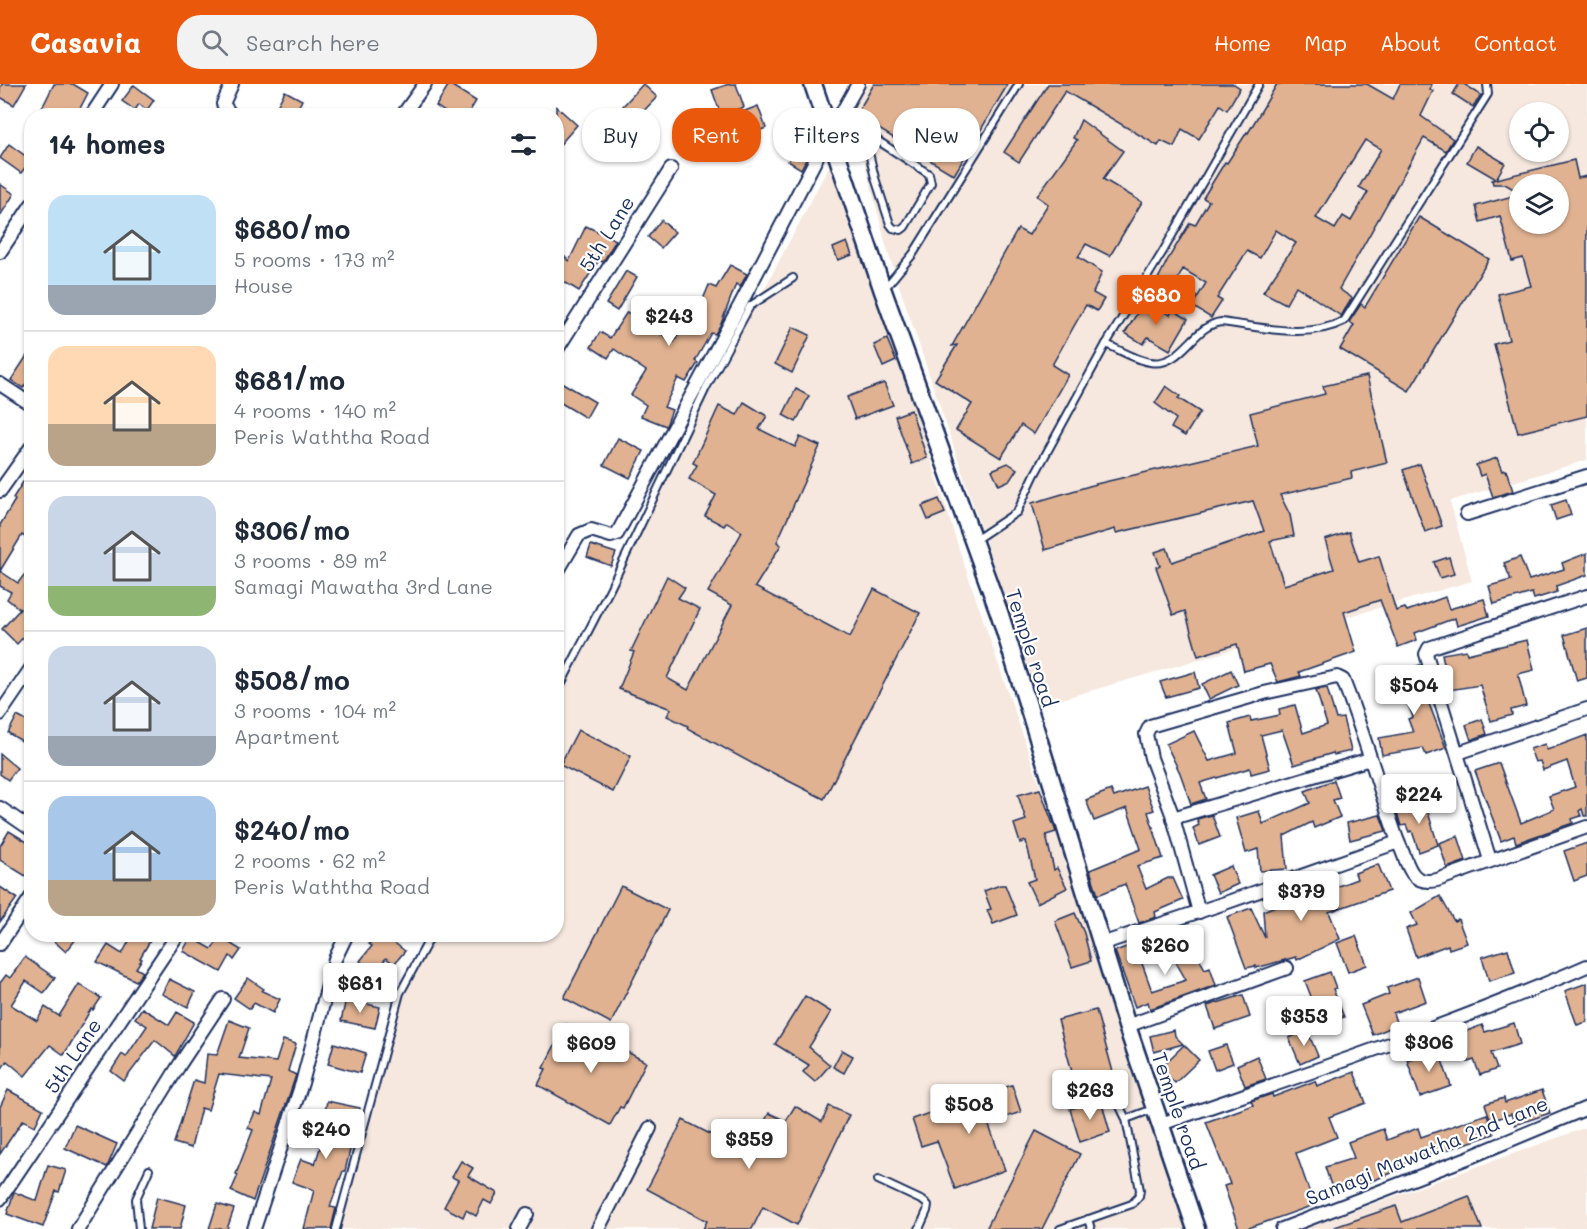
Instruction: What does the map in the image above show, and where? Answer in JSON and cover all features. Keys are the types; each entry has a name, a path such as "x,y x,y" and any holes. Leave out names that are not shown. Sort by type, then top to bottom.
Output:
{"street":[{"path":"96,108 112,84"},
{"path":"226,108 223,104 232,84"},
{"path":"408,108 425,84"},
{"name":"Temple road","path":"813,84 821,108"},
{"path":"844,108 858,84"},
{"path":"564,560 579,535 591,530 611,536 617,534 814,162"},
{"name":"Temple road","path":"839,162 1000,615 1127,1026 1196,1229"},
{"name":"5th Lane","path":"564,338 671,169"},
{"path":"0,252 24,216"},
{"path":"0,384 24,400"},
{"path":"0,491 24,457"},
{"path":"1467,514 1587,476"},
{"path":"1490,860 1426,654 1429,648 1587,596"},
{"path":"1199,912 1173,818 1150,758 1146,734 1150,726 1264,693 1337,677 1343,680 1358,717 1398,842 1416,879 1424,883 1437,880 1587,827"},
{"path":"0,714 24,679"},
{"path":"1458,753 1587,709"},
{"path":"1173,818 1370,759"},
{"path":"0,808 24,824"},
{"path":"1101,944 1398,842"},
{"path":"0,944 24,908"},
{"name":"5th Lane","path":"0,1199 173,942"},
{"path":"254,1229 302,1083 335,959 343,942"},
{"path":"1158,1117 1403,1040 1587,966"},
{"path":"1127,1026 1287,968"},
{"path":"78,1229 223,999"},
{"name":"Samagi Mawatha 2nd Lane","path":"1282,1229 1470,1157 1587,1108"},
{"path":"598,1229 650,1128"},
{"path":"519,1229 527,1214"}],"lane":[{"path":"883,291 913,254 1019,84"},
{"path":"974,541 1017,512 1035,474 1107,344 1259,84"},
{"path":"1107,344 1156,363 1175,356 1207,325 1215,322 1293,332 1332,327 1344,321 1488,94 1487,84"},
{"path":"864,132 929,174 931,179 931,183 901,230 893,228 890,224 864,132"},
{"path":"564,678 706,388 750,306 793,278"},
{"path":"336,1229 400,993 428,942"},
{"path":"1060,1229 1132,1204 1139,1196 1140,1190 1126,1119 1111,1088"},
{"path":"1126,1119 1158,1117"},
{"path":"140,1229 136,1199 149,1170"},
{"path":"878,1180 928,1205 919,1229"},
{"path":"1088,1219 1091,1229"}],"shaded area":[{"path":"865,84 1587,84 1587,460 1450,501 1472,581 1041,705 888,253 865,162 881,162 881,108 852,108"},
{"path":"831,162 837,162 961,555 1192,1229 332,1229 390,1027 430,942 564,942 564,669"},
{"path":"1587,1127 1587,1229 1303,1229 1434,1182"}],"building":[{"path":"2,84 26,84 14,105 0,97"},
{"path":"54,84 73,84 88,93 80,108 42,108"},
{"path":"449,84 476,101 472,108 439,108 436,106"},
{"path":"643,84 657,97 646,108 625,108 623,106"},
{"path":"736,84 744,107 718,108 712,90"},
{"path":"874,84 1008,84 980,131 980,108 893,108 893,138 881,130 881,108 860,108"},
{"path":"1048,84 1234,84 1240,88 1227,110 1220,105 1199,139 1182,129 1174,147 1161,141 1158,146 1065,91 1019,162 1004,152"},
{"path":"1277,84 1367,84 1393,99 1400,84 1432,84 1430,89 1433,91 1421,116 1453,139 1446,151 1424,138 1339,289 1352,298 1341,316 1296,286 1286,304 1263,292 1296,243 1276,230 1260,258 1247,251 1217,298 1222,301 1211,318 1192,306 1206,283 1183,269 1173,289 1157,281 1190,223 1195,225 1209,201 1203,198 1225,162 1227,163","holes":["1365,140 1381,149 1359,187 1368,192 1351,221 1343,216 1335,229 1316,218"]},
{"path":"1459,84 1464,84 1481,95 1473,107 1453,94"},
{"path":"134,85 154,100 148,108 139,104 136,108 132,108 122,101"},
{"path":"285,91 302,100 298,108 276,108"},
{"path":"564,113 577,125 564,140"},
{"path":"761,114 766,128 761,130"},
{"path":"1081,120 1123,151 1103,179 1142,202 1110,256 1086,244 1078,257 1102,272 1093,293 1104,299 1097,311 1086,305 1052,365 1068,375 1034,434 1021,425 1001,458 956,430 972,404 935,380 957,345 952,346 1018,229 1029,235 1048,204 1037,196 1077,140 1073,138"},
{"path":"9,144 24,155 24,169 21,173 0,158"},
{"path":"1476,146 1505,163 1496,179 1467,162"},
{"path":"1574,160 1578,178 1587,176 1587,416 1518,433 1494,344 1509,340 1498,294 1531,286 1523,258 1512,261 1500,216 1480,222 1476,206 1509,197 1509,234 1569,234 1569,174 1517,174"},
{"path":"790,162 805,162 801,169"},
{"path":"933,162 962,162 954,175"},
{"path":"1509,176 1509,186 1493,184 1492,180"},
{"path":"0,184 14,194 0,216"},
{"path":"1419,217 1489,259 1409,391 1340,349 1354,325 1349,322 1361,304 1365,307"},
{"path":"661,220 675,232 661,248 648,237"},
{"path":"586,226 616,240 603,262 599,260 579,291 564,282 565,257 569,261"},
{"path":"847,242 852,255 838,260 833,248"},
{"path":"730,265 747,274 740,287 736,284 721,324 715,334 711,333 695,361 698,363 686,382 678,378 664,407 672,410 666,426 641,416 646,405 631,395 646,371 614,349 608,358 591,347 600,332 610,338 627,312 674,342 686,322 692,326 709,285 716,288"},
{"path":"626,271 637,277 617,311 606,304"},
{"path":"1145,300 1170,315 1173,310 1188,319 1170,350 1148,337 1143,344 1125,333"},
{"path":"793,327 810,335 792,373 775,364"},
{"path":"887,339 896,361 883,367 874,345"},
{"path":"24,360 24,387 11,380"},
{"path":"1367,376 1387,463 1351,472 1352,478 1280,495 1290,515 1294,536 1270,541 1284,585 1334,569 1325,540 1349,532 1359,562 1379,556 1396,611 1405,608 1407,611 1445,597 1449,609 1484,599 1489,616 1457,626 1455,618 1415,633 1417,640 1398,647 1380,600 1344,612 1356,652 1299,672 1301,676 1278,682 1270,664 1244,671 1237,644 1198,656 1185,611 1173,615 1156,567 1160,566 1155,552 1167,548 1172,562 1264,531 1253,501 1116,533 1115,529 1045,550 1032,503 1096,484 1258,446 1250,413 1325,394 1323,386"},
{"path":"884,383 893,405 855,419 847,397"},
{"path":"564,384 595,402 586,418 564,405"},
{"path":"1166,386 1180,396 1178,398 1200,412 1185,436 1171,428 1176,419 1155,403"},
{"path":"796,389 809,396 796,422 783,415"},
{"path":"744,402 767,416 759,429 795,447 800,437 820,446 777,542 781,545 755,587 850,637 874,589 920,613 824,799 687,728 688,726 667,716 671,709 619,689 634,652 631,651 667,576 685,588 678,598 700,609 667,678 688,690 732,605 708,592 742,532 727,522 724,526 705,516 716,495 689,479 697,465 693,463 719,406 737,415"},
{"path":"911,410 927,458 912,464 895,416"},
{"path":"618,438 644,451 630,478 604,465"},
{"path":"1497,458 1502,471 1506,470 1513,491 1493,497 1485,474 1480,476 1476,465"},
{"path":"1008,463 1017,469 1010,480 999,485 992,470"},
{"path":"1420,464 1442,526 1425,532 1403,470"},
{"path":"24,483 24,536 22,535 0,571 0,525 15,500 13,498"},
{"path":"939,499 945,513 928,520 922,506"},
{"path":"1566,500 1571,515 1556,520 1551,505"},
{"path":"591,545 616,553 611,566 587,557"},
{"path":"1587,553 1587,575 1556,586 1557,592 1534,599 1532,593 1494,604 1489,586 1511,580 1504,563 1520,557 1529,580 1564,569 1562,563"},
{"path":"1449,557 1454,574 1440,578 1434,562"},
{"path":"0,571 18,583 24,575 24,637 17,644 2,629 20,609 7,599 11,592 0,586"},
{"path":"1587,628 1587,678 1577,681 1564,635"},
{"path":"1527,640 1534,670 1518,674 1526,706 1511,710 1512,715 1491,721 1480,685 1449,690 1442,654 1466,650 1467,654"},
{"path":"1420,665 1430,694 1428,694 1430,700 1428,701 1446,748 1426,755 1423,748 1382,755 1379,738 1413,732 1408,719 1413,717 1400,685 1390,688 1386,676"},
{"path":"1231,670 1238,685 1209,699 1202,684"},
{"path":"1195,672 1199,688 1166,697 1160,682"},
{"path":"1327,688 1336,719 1343,718 1351,751 1334,755 1333,753 1294,765 1282,730 1261,735 1270,769 1251,774 1250,768 1200,783 1206,799 1191,804 1166,744 1194,731 1209,761 1237,753 1229,723 1250,717 1251,721 1280,715 1279,709 1295,705 1303,733 1327,725 1316,690"},
{"path":"17,716 24,720 24,742 8,733"},
{"path":"1482,719 1487,734 1471,740 1466,725"},
{"path":"578,730 631,756 613,792 564,767 564,757"},
{"path":"1587,735 1587,816 1584,816 1582,809 1579,811 1581,816 1572,819 1573,823 1516,843 1514,836 1501,841 1475,771 1499,763 1521,823 1554,809 1549,796 1575,787 1567,761 1543,770 1540,761 1535,762 1530,749 1545,744 1547,750"},
{"path":"0,754 17,768 8,780 0,774"},
{"path":"1334,780 1340,798 1333,800 1340,817 1314,828 1312,822 1284,836 1287,869 1260,871 1258,849 1246,853 1236,818 1259,811 1263,824 1310,803 1305,791"},
{"path":"1145,786 1154,810 1148,812 1163,858 1137,866 1146,889 1168,878 1173,878 1183,900 1155,912 1156,917 1139,923 1125,884 1098,895 1090,870 1141,849 1127,808 1094,821 1086,800 1111,790 1114,797"},
{"path":"1040,789 1056,832 1046,835 1054,870 1057,868 1067,888 1037,903 1027,882 1035,879 1026,841 1020,843 1014,824 1026,820 1018,795"},
{"path":"1424,799 1438,845 1419,852 1412,831 1409,832 1406,825 1401,826 1397,813 1412,808 1410,803"},
{"path":"1212,815 1220,837 1199,845 1193,828 1199,825 1197,819"},
{"path":"1380,815 1386,831 1350,840 1347,823"},
{"path":"9,831 24,840 24,875 0,860 0,846"},
{"path":"1458,836 1466,861 1447,868 1439,843"},
{"path":"1587,843 1587,876 1574,881 1564,851"},
{"path":"1378,864 1389,891 1329,912 1340,939 1297,960 1296,957 1256,968 1256,966 1246,968 1227,917 1251,908 1265,938 1263,911 1312,891 1314,895 1357,879 1355,873"},
{"path":"1231,866 1238,884 1218,893 1210,875"},
{"path":"1005,885 1017,915 993,924 987,910 991,909 984,891"},
{"path":"621,886 668,910 611,1023 564,998"},
{"path":"0,887 17,898 0,922"},
{"path":"1440,896 1454,921 1458,919 1467,943 1449,949 1448,945 1416,957 1406,929 1417,925 1411,913"},
{"path":"1075,913 1084,933 1091,961 1072,967 1055,921"},
{"path":"1356,936 1367,965 1348,972 1337,943"},
{"path":"1187,937 1205,969 1210,967 1216,985 1150,1009 1148,1002 1135,1007 1115,951 1135,944 1152,991 1186,980 1168,948"},
{"path":"55,942 74,942 66,952"},
{"path":"129,942 149,942 136,968 143,972 136,981 97,962 108,945 122,954"},
{"path":"188,942 200,942 212,949 217,942 228,942 241,950 234,960 230,956 221,972 183,951"},
{"path":"370,942 393,942 405,951 394,964 386,958 375,973 360,961 372,946 369,944"},
{"path":"1508,949 1515,973 1489,981 1482,957"},
{"path":"25,957 55,978 44,993 26,981 11,1005 37,1021 45,1007 59,1016 79,984 101,998 93,1010 91,1009 64,1055 50,1045 25,1076 7,1061 0,1071 0,983 6,975 10,978"},
{"path":"1330,972 1336,988 1333,989 1344,1017 1319,1026 1305,981"},
{"path":"1418,977 1426,1001 1393,1013 1397,1025 1373,1035 1361,1005 1389,994 1387,988"},
{"path":"248,978 264,989 262,991 280,999 273,1013 254,1003 250,1009 234,998"},
{"path":"169,979 195,992 188,1007 162,994"},
{"path":"1587,983 1587,1022 1577,1025 1565,991"},
{"path":"1243,995 1250,1017 1215,1029 1207,1006"},
{"path":"805,996 831,1012 809,1047 830,1065 815,1082 803,1072 809,1065 775,1044"},
{"path":"346,999 380,1007 375,1028 341,1021"},
{"path":"142,1008 169,1025 177,1012 194,1022 175,1056 155,1040 124,1081 111,1071 122,1054 126,1057 147,1026 135,1018"},
{"path":"1096,1010 1113,1072 1075,1083 1058,1020"},
{"path":"229,1020 249,1028 239,1058 276,1062 283,1040 296,1044 288,1071 296,1075 253,1201 231,1191 253,1130 248,1128 255,1112 261,1115 271,1080 219,1074 208,1110 201,1108 191,1148 174,1143 194,1080 204,1083 207,1054 217,1055"},
{"path":"1514,1023 1520,1044 1491,1053 1497,1069 1480,1075 1474,1060 1468,1062 1457,1035 1482,1025 1485,1032"},
{"path":"566,1024 618,1052 620,1048 646,1062 623,1108 620,1107 610,1125 538,1085 546,1069 543,1068"},
{"path":"1174,1030 1175,1036 1183,1044 1154,1052 1150,1036"},
{"path":"1307,1030 1318,1056 1300,1064 1289,1038"},
{"path":"334,1043 366,1053 360,1073 328,1064"},
{"path":"1184,1045 1199,1060 1175,1083 1160,1068"},
{"path":"1226,1045 1233,1063 1215,1070 1208,1051"},
{"path":"1438,1049 1451,1086 1420,1097 1407,1060"},
{"path":"842,1050 853,1056 844,1073 833,1067"},
{"path":"1257,1056 1266,1079 1245,1086 1237,1065"},
{"path":"1354,1072 1366,1103 1329,1117 1337,1137 1296,1153 1314,1205 1246,1229 1239,1229 1224,1186 1230,1184 1206,1122 1253,1105 1251,1101 1272,1094 1273,1097 1315,1081 1317,1086"},
{"path":"1012,1085 1021,1112 988,1123 1005,1170 955,1189 937,1141 921,1146 912,1119"},
{"path":"8,1090 43,1109 35,1126 23,1120 0,1154 0,1107"},
{"path":"1542,1090 1550,1113 1515,1125 1511,1114 1491,1121 1485,1104 1504,1098 1505,1103"},
{"path":"1101,1100 1110,1132 1080,1142 1070,1109"},
{"path":"327,1101 360,1108 345,1171 343,1171 330,1207 336,1208 331,1229 304,1229 314,1190 292,1182 301,1159 315,1164 324,1135 296,1127 302,1110 324,1117"},
{"path":"795,1106 822,1122 829,1106 849,1115 797,1225 763,1207 752,1229 703,1229 707,1221 647,1189 683,1120 743,1151 745,1148 750,1150 769,1113 786,1121"},
{"path":"1487,1114 1494,1134 1397,1166 1399,1170 1364,1184 1362,1181 1333,1191 1325,1167 1354,1158 1348,1142 1383,1129 1387,1140 1418,1128 1421,1137"},
{"path":"75,1125 117,1144 107,1167 65,1148"},
{"path":"1036,1131 1080,1154 1042,1229 986,1229"},
{"path":"461,1161 473,1168 468,1176 497,1193 491,1204 484,1200 476,1216 466,1210 463,1217 444,1207 458,1180 452,1177"},
{"path":"48,1165 66,1170 43,1227 7,1214 14,1192 37,1201"},
{"path":"1469,1196 1482,1229 1335,1229 1335,1227 1396,1206 1402,1222"},
{"path":"157,1197 186,1205 180,1229 149,1229"},
{"path":"217,1204 234,1209 227,1229 209,1229"}]}
